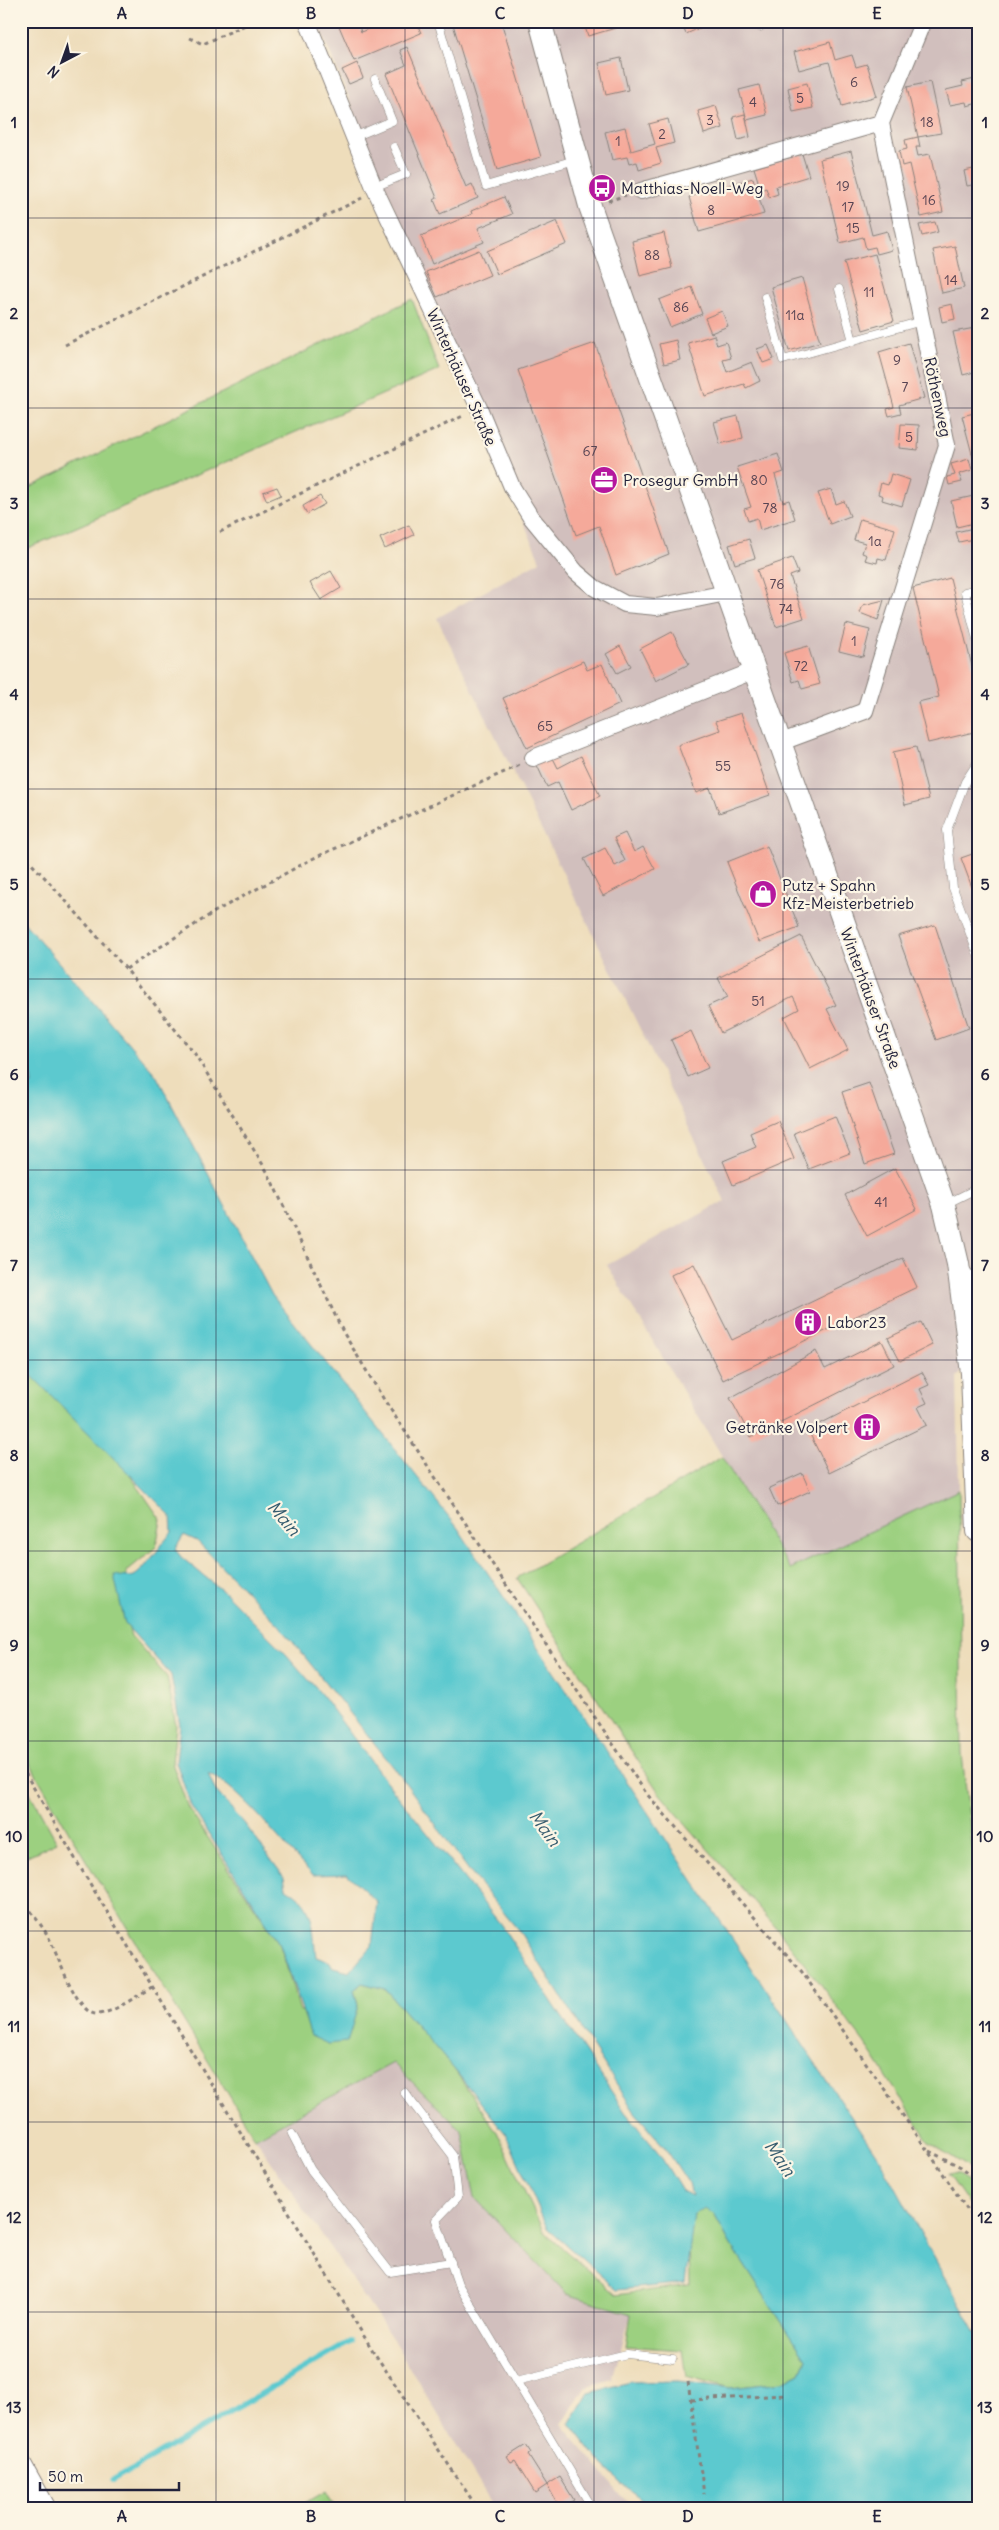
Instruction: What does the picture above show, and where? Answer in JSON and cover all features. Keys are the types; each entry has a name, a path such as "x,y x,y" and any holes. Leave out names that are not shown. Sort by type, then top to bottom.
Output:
{"main road":[{"name":"Winterhäuser Straße","path":"540,21 590,206 753,671 944,1205 958,1264"},
{"path":"958,1264 975,1370 978,1531"},
{"path":"21,2466 45,2509"}],"street":[{"name":"Winterhäuser Straße","path":"307,21 375,189 479,408 509,479 530,516 576,572 595,588 625,604 640,607 657,607 726,593"},
{"path":"641,191 880,123 923,21"},
{"name":"Röthenweg","path":"779,743 865,711 948,445 880,123"},
{"path":"533,758 753,671"},
{"name":"Winterhäuser Straße","path":"958,1264 978,1295"}],"lane":[{"path":"438,21 486,186 577,159"},
{"path":"354,137 392,121 374,79"},
{"path":"375,189 406,174 394,147"},
{"path":"839,289 853,341"},
{"path":"765,297 783,360 922,321"},
{"path":"978,589 965,592 978,644"},
{"path":"978,762 965,782 947,830 953,888 978,955"},
{"path":"944,1205 978,1188"},
{"path":"404,2092 453,2156 458,2197 436,2220 458,2284 593,2509"},
{"path":"292,2134 311,2170 390,2272 451,2262"},
{"path":"516,2380 627,2354 672,2359"}],"path":[{"path":"190,38 203,44 254,21"},
{"path":"64,346 375,189"},
{"path":"590,206 641,191"},
{"path":"220,532 479,408"},
{"path":"126,969 216,911 312,859 533,758"},
{"path":"21,853 52,884 126,969 195,1054 268,1173 343,1332 383,1398 646,1793 802,1972 928,2151 978,2226"},
{"path":"21,1766 152,1987 373,2351 478,2509"},
{"path":"21,1898 48,1936 78,1999 87,2011 93,2014 105,2013 152,1987"},
{"path":"928,2151 961,2167 978,2180"},
{"path":"688,2382 704,2494"},
{"path":"691,2400 786,2395"}],"shaded area":[{"path":"317,21 978,21 978,1357 957,1377 959,1490 790,1569 607,1265 725,1201 437,618 540,561"},
{"path":"393,2063 462,2131 475,2198 567,2294 631,2314 612,2379 585,2387 562,2424 627,2502 637,2509 495,2509 392,2338 255,2138"}],"green space":[{"path":"412,299 439,370 21,551 21,492"},
{"path":"21,1365 125,1468 161,1520 156,1547 127,1571 124,1612 131,1636 167,1677 176,1726 172,1763 188,1808 280,1945 300,2011 358,2006 354,1990 362,1983 385,1989 454,2069 497,2132 543,2231 616,2295 690,2285 689,2242 694,2214 705,2209 714,2214 731,2245 806,2359 800,2373 783,2382 731,2388 686,2376 682,2350 626,2346 631,2314 567,2294 475,2198 462,2131 393,2063 255,2138 70,1834 21,1748"},
{"path":"722,1457 790,1569 959,1490 962,1754 972,1845 978,1864 978,2173 930,2143 864,2042 779,1931 660,1794 517,1578"},
{"path":"21,1777 57,1842 21,1859"},
{"path":"948,2174 959,2175 978,2188 978,2217"},
{"path":"326,2491 336,2509 295,2509"}],"water":[{"name":"Main","path":"21,919 156,1075 272,1295 457,1527 882,2163 978,2337 978,2509 650,2509 600,2462 570,2423 589,2392 631,2382 678,2381 731,2388 783,2382 800,2373 806,2359 731,2245 714,2214 705,2209 694,2214 685,2283 617,2290 547,2228 506,2134 454,2069 385,1989 362,1983 354,1990 358,2006 347,2042 328,2044 311,2036 280,1945 191,1806 176,1762 180,1726 171,1675 125,1624 114,1575 132,1577 143,1568 172,1532 171,1516 21,1365 21,1083 32,1084 30,1066 21,1057","holes":["184,1535 197,1541 280,1626 399,1774 470,1872 519,1931 634,2111 666,2149 689,2184 692,2196 682,2191 658,2152 625,2112 501,1925 381,1775 321,1694 285,1653 226,1594 181,1557 175,1549","208,1773 221,1781 249,1805 313,1875 347,1874 377,1902 372,1946 349,1972 333,1968 330,1962 316,1957 313,1926 308,1909 296,1895 286,1888 284,1877 244,1823 215,1790"]}],"building":[{"path":"350,21 357,21 361,32 386,21 416,21 421,33 354,61 339,26"},
{"path":"452,21 501,21 541,157 497,170"},
{"path":"583,21 636,21 636,22 588,36"},
{"path":"680,21 716,21 686,34"},
{"path":"768,21 791,21 791,22 770,28"},
{"path":"830,42 835,60 852,55 856,67 867,64 877,96 842,106 829,62 799,70 794,52"},
{"path":"407,47 466,187 472,184 478,198 440,214 434,200 437,198 386,74 406,65 400,50"},
{"path":"621,58 628,90 606,95 599,63"},
{"path":"357,63 363,78 349,84 342,70"},
{"path":"975,79 978,103 967,106 966,102 950,105 946,90 963,86 962,82"},
{"path":"930,82 941,133 918,137 907,87"},
{"path":"807,83 813,108 793,112 788,88"},
{"path":"759,85 767,115 747,120 739,90"},
{"path":"716,106 723,128 704,134 698,111"},
{"path":"745,114 750,137 738,140 733,117"},
{"path":"668,119 674,143 656,148 661,163 639,170 637,162 629,164 627,157 612,160 605,132 625,127 631,151 655,144 649,124"},
{"path":"918,137 920,147 916,147 918,156 930,154 943,212 921,217 909,164 902,166 899,151 907,149 905,140"},
{"path":"851,151 872,235 887,231 892,250 877,254 875,247 866,249 863,237 840,243 820,159"},
{"path":"802,154 809,176 776,186 778,194 769,197 766,188 761,190 754,168"},
{"path":"978,168 978,184 967,186 964,171"},
{"path":"753,178 764,214 699,232 689,197"},
{"path":"504,197 512,214 478,228 484,242 432,264 421,236 472,214 471,211"},
{"path":"557,221 567,244 497,274 487,251"},
{"path":"935,222 938,232 922,236 919,225"},
{"path":"664,233 672,268 640,276 632,241"},
{"path":"955,246 964,288 942,293 933,250"},
{"path":"479,250 490,275 437,297 426,272"},
{"path":"875,254 894,321 863,330 844,262"},
{"path":"802,278 820,342 789,351 771,287"},
{"path":"692,287 702,314 670,327 659,300"},
{"path":"952,304 955,319 942,322 939,307"},
{"path":"722,311 728,326 711,333 705,318"},
{"path":"975,328 978,341 978,371 963,375 953,332"},
{"path":"714,335 717,345 726,342 731,358 723,360 727,372 752,362 760,381 746,388 744,384 705,396 688,343"},
{"path":"676,340 680,360 664,364 659,344"},
{"path":"595,343 669,554 616,575 599,526 576,535 518,370"},
{"path":"909,343 924,398 899,405 901,413 889,416 887,409 894,407 879,352"},
{"path":"768,345 774,359 763,363 757,349"},
{"path":"978,412 978,469 976,469 962,416"},
{"path":"738,416 743,438 720,444 714,422"},
{"path":"901,424 919,425 918,450 899,448"},
{"path":"778,454 784,472 775,475 783,502 789,500 795,519 760,530 757,518 748,521 744,509 751,507 737,467"},
{"path":"969,459 972,470 959,474 962,482 949,485 947,477 955,475 951,464"},
{"path":"891,474 910,480 902,506 882,500 883,496 878,494 881,483 888,485"},
{"path":"277,487 281,495 267,501 263,492"},
{"path":"831,489 836,504 844,501 850,516 830,524 818,493"},
{"path":"978,495 978,522 957,527 951,501"},
{"path":"320,496 325,504 307,514 303,506"},
{"path":"860,519 895,529 886,560 878,558 877,563 865,560 867,555 862,553 865,543 854,540"},
{"path":"409,525 414,535 385,549 380,538"},
{"path":"978,527 978,538 959,542 956,532"},
{"path":"749,539 755,558 735,564 729,545"},
{"path":"792,558 798,573 790,576 804,618 776,627 757,570"},
{"path":"331,571 341,588 321,600 310,583"},
{"path":"950,578 978,690 978,731 928,743 918,702 939,697 913,588"},
{"path":"884,600 878,620 860,613 863,605"},
{"path":"846,624 870,630 863,657 839,651"},
{"path":"672,632 689,664 656,681 640,649"},
{"path":"620,646 631,666 617,673 606,654"},
{"path":"808,646 820,684 802,689 799,680 793,682 784,653"},
{"path":"583,661 587,670 602,664 620,704 527,748 503,698"},
{"path":"741,713 770,795 719,813 710,788 696,793 678,745 720,730 716,721"},
{"path":"916,747 929,799 905,805 893,752"},
{"path":"552,756 558,768 581,756 600,796 571,810 558,782 547,787 536,763"},
{"path":"625,833 634,852 643,847 655,869 603,896 584,859 605,848 615,866 625,861 614,838"},
{"name":"Putz + Spahn Kfz-Meisterbetrieb","path":"767,846 799,927 759,942 727,862"},
{"path":"978,852 978,888 973,890 961,858"},
{"path":"935,925 969,1028 936,1040 898,936"},
{"path":"801,936 836,1005 827,1009 848,1050 810,1069 784,1017 799,1009 793,997 721,1033 708,1006 728,997 718,978"},
{"path":"691,1031 708,1068 688,1077 671,1040"},
{"path":"869,1083 894,1154 865,1164 842,1092"},
{"path":"835,1116 850,1153 809,1169 794,1133"},
{"path":"778,1121 794,1159 733,1185 723,1161 756,1147 750,1133"},
{"path":"895,1168 917,1209 867,1236 845,1195"},
{"path":"903,1258 917,1287 723,1380 671,1275 694,1264 732,1340"},
{"path":"921,1322 932,1345 900,1361 888,1338"},
{"path":"882,1341 894,1365 751,1437 730,1398 816,1351 825,1369"},
{"name":"Getränke Volpert","path":"922,1372 929,1385 920,1389 927,1403 918,1407 927,1425 829,1473 808,1430"},
{"path":"802,1473 810,1491 777,1506 769,1488"},
{"path":"526,2445 531,2453 528,2455 547,2485 535,2493 515,2461 511,2463 507,2457"},
{"path":"560,2477 574,2500 560,2508 547,2485"}],"waterway":[{"path":"113,2480 350,2342"}],"place":[{"name":"Matthias-Noell-Weg","path":"602,188"},
{"name":"Prosegur GmbH","path":"604,480"},
{"name":"Putz + Spahn Kfz-Meisterbetrieb","path":"763,894"},
{"name":"Labor23","path":"808,1322"},
{"name":"Getränke Volpert","path":"867,1427"}]}
